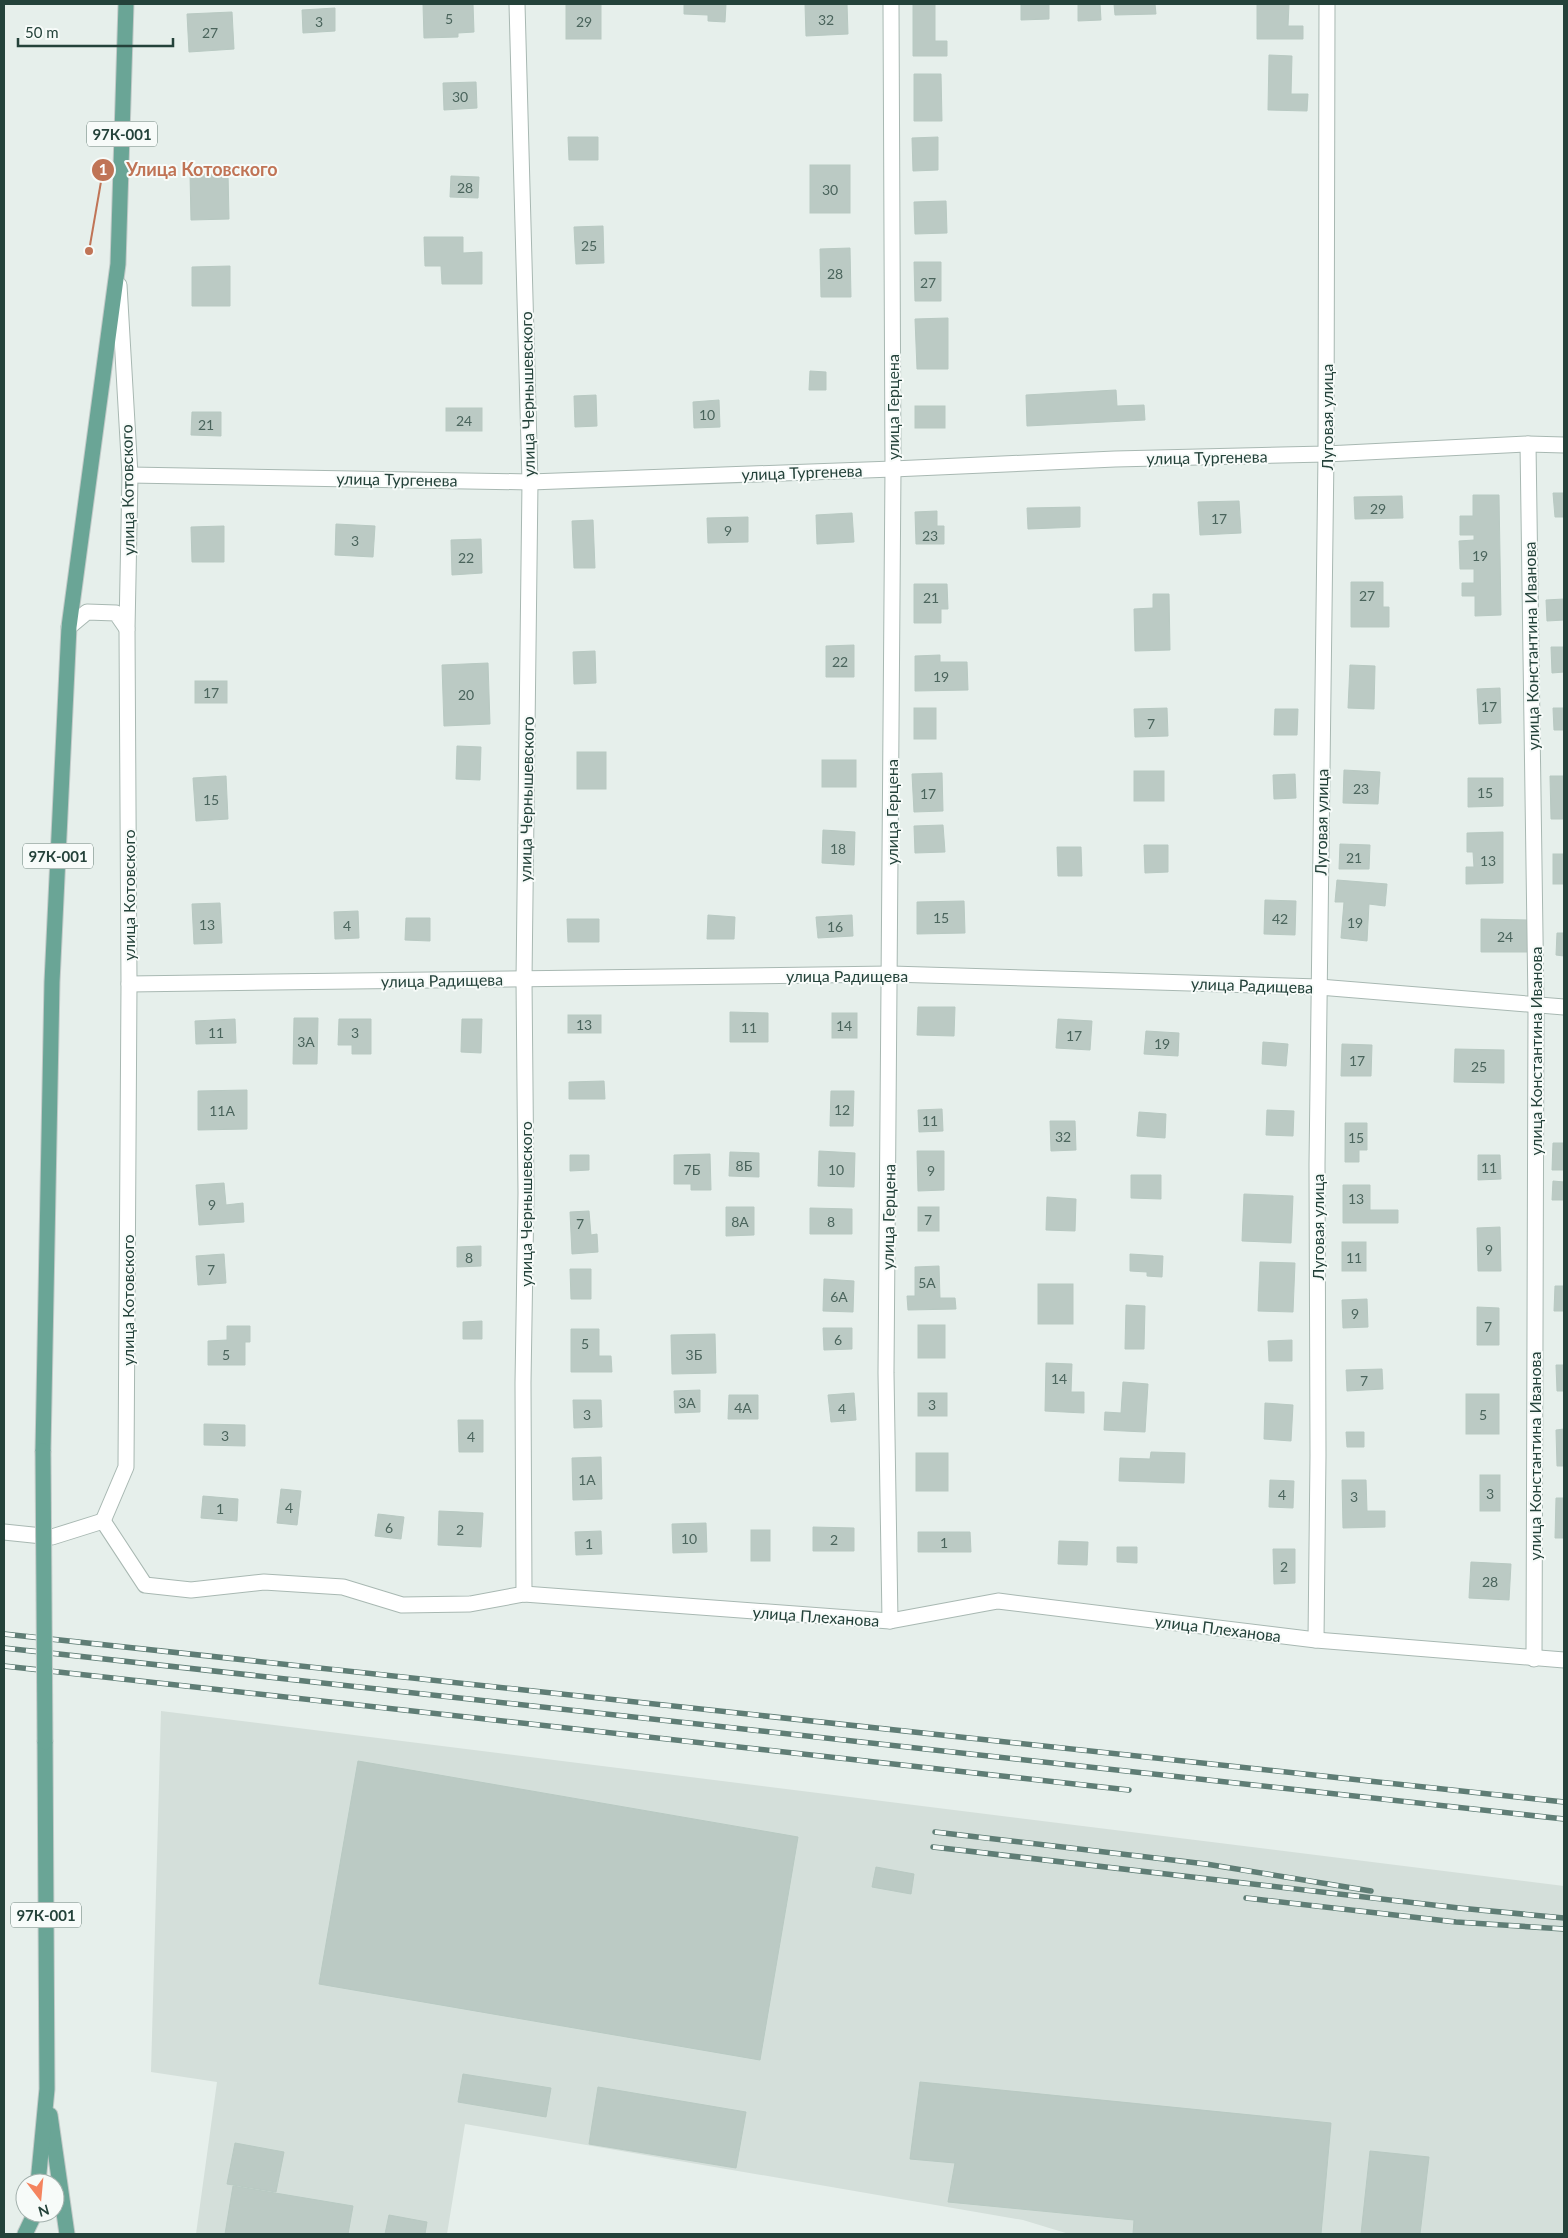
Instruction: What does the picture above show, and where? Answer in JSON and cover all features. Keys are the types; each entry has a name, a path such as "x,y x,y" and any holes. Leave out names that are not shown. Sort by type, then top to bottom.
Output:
{"main road":[{"name":"97К-001","path":"39,2173 47,2089 43,1451 52,982 69,627 118,264 126,4"},
{"name":"97К-001","path":"47,2089 66,2234"}],"street":[{"name":"улица Чернышевского","path":"517,4 530,482 524,980 526,1193 523,1384 524,1594"},
{"name":"улица Герцена","path":"890,1621 886,1364 892,469 891,4"},
{"name":"Луговая улица","path":"1316,1640 1318,1455 1317,1164 1326,454 1327,4"},
{"name":"улица Котовского","path":"103,1521 126,1467 129,984 127,629 130,475 118,264"},
{"name":"улица Тургенева","path":"130,475 530,482 1115,459 1326,454 1528,444 1564,445"},
{"name":"улица Константина Иванова","path":"1528,444 1536,1006 1534,1659"},
{"path":"69,627 88,612 97,612 116,613 127,629"},
{"name":"улица Радищева","path":"129,984 890,974 1320,987 1564,1007"},
{"path":"4,1532 52,1537 103,1521"},
{"name":"улица Плеханова","path":"103,1521 146,1585 191,1590 264,1582 344,1587 402,1605 470,1604 524,1594 890,1621 998,1602 1316,1640 1564,1660"}],"shaded area":[{"path":"161,1711 1564,1886 1564,2234 1069,2234 1023,2220 465,2124 447,2234 196,2234 217,2082 151,2072"}],"building":[{"path":"423,4 473,4 474,32 458,33 458,37 424,38"},
{"path":"566,4 601,4 601,39 566,39"},
{"path":"684,4 726,4 725,22 708,21 708,15 684,14"},
{"path":"805,4 847,4 848,34 806,36"},
{"path":"913,4 935,4 935,41 947,41 947,56 913,56"},
{"path":"1021,4 1049,4 1049,19 1021,20"},
{"path":"1078,4 1100,4 1101,20 1078,21"},
{"path":"1114,4 1155,4 1156,14 1115,15"},
{"path":"1257,4 1289,4 1288,26 1303,26 1303,39 1257,39"},
{"path":"335,8 335,31 303,33 302,10"},
{"path":"232,12 234,49 189,52 187,14"},
{"path":"1269,55 1292,56 1291,94 1308,94 1307,111 1268,110"},
{"path":"914,74 941,74 942,121 914,121"},
{"path":"476,82 477,108 444,110 443,83"},
{"path":"568,137 598,137 598,160 569,160"},
{"path":"938,137 938,170 913,171 912,138"},
{"path":"810,165 850,165 850,213 810,213"},
{"path":"228,173 229,219 191,220 190,174"},
{"path":"451,176 479,177 478,198 450,197"},
{"path":"946,201 947,233 915,234 914,202"},
{"path":"603,226 604,263 576,264 574,227"},
{"path":"424,237 463,237 463,253 482,252 482,284 442,284 441,266 425,266"},
{"path":"850,248 851,297 821,297 820,249"},
{"path":"914,262 941,262 941,301 915,301"},
{"path":"230,266 230,306 192,306 192,267"},
{"path":"948,318 948,369 917,369 915,319"},
{"path":"810,371 826,372 826,390 809,390"},
{"path":"1116,390 1117,406 1144,405 1145,420 1027,426 1026,395"},
{"path":"596,395 597,426 575,427 574,396"},
{"path":"719,400 720,427 694,428 693,402"},
{"path":"915,406 945,406 945,428 915,428"},
{"path":"446,408 482,408 482,431 446,431"},
{"path":"192,412 221,412 221,436 191,435"},
{"path":"1553,493 1564,493 1564,517 1555,517"},
{"path":"1473,495 1499,495 1501,615 1475,616 1475,596 1462,596 1462,583 1474,583 1474,569 1460,569 1459,541 1474,540 1474,535 1460,535 1460,516 1473,516"},
{"path":"1402,496 1403,518 1355,519 1354,497"},
{"path":"1239,501 1241,533 1200,535 1198,502"},
{"path":"1080,507 1080,527 1028,529 1027,508"},
{"path":"937,511 937,526 944,526 944,544 916,544 915,512"},
{"path":"852,513 854,542 817,544 816,515"},
{"path":"748,517 748,542 708,543 707,518"},
{"path":"593,520 595,568 574,568 572,521"},
{"path":"336,524 375,526 373,557 335,555"},
{"path":"224,526 224,562 192,562 191,527"},
{"path":"481,539 482,573 452,575 451,540"},
{"path":"1351,582 1383,582 1383,607 1389,607 1389,627 1351,627"},
{"path":"914,584 947,584 948,609 941,609 941,623 914,623"},
{"path":"1153,594 1169,594 1170,650 1135,651 1134,609 1153,608"},
{"path":"1564,599 1564,620 1547,621 1546,600"},
{"path":"854,645 854,677 826,677 826,646"},
{"path":"1551,647 1564,647 1564,672 1552,673"},
{"path":"595,651 596,683 574,684 573,652"},
{"path":"940,655 940,662 967,662 968,690 915,691 915,656"},
{"path":"488,663 490,724 444,726 442,665"},
{"path":"1350,665 1375,666 1374,709 1348,708"},
{"path":"195,681 227,681 227,703 195,703"},
{"path":"1500,688 1501,723 1479,724 1477,689"},
{"path":"914,708 936,708 936,739 914,739"},
{"path":"1167,708 1168,736 1135,737 1134,709"},
{"path":"1553,708 1564,708 1564,730 1554,730"},
{"path":"1275,709 1298,709 1297,735 1274,735"},
{"path":"457,746 481,747 480,780 456,779"},
{"path":"577,752 606,752 606,789 577,789"},
{"path":"822,760 856,760 856,787 822,787"},
{"path":"1344,770 1380,772 1378,804 1343,803"},
{"path":"1134,771 1164,771 1164,801 1134,801"},
{"path":"942,773 943,811 914,812 912,774"},
{"path":"1295,774 1296,798 1274,799 1273,775"},
{"path":"226,776 228,819 196,821 193,778"},
{"path":"1550,776 1564,776 1564,819 1551,819"},
{"path":"1468,778 1503,778 1503,806 1468,807"},
{"path":"943,825 945,852 915,853 914,826"},
{"path":"823,830 855,832 854,865 822,863"},
{"path":"1503,832 1503,883 1466,884 1466,867 1474,867 1473,852 1467,852 1467,833"},
{"path":"1340,844 1370,845 1369,869 1339,869"},
{"path":"1144,845 1168,845 1168,872 1145,873"},
{"path":"1057,847 1081,847 1082,876 1058,876"},
{"path":"1553,854 1564,854 1564,884 1553,884"},
{"path":"1337,880 1387,884 1385,906 1369,904 1367,941 1341,938 1344,902 1335,902"},
{"path":"1265,900 1296,901 1295,935 1264,934"},
{"path":"964,901 965,933 917,934 917,902"},
{"path":"220,903 222,943 194,944 192,904"},
{"path":"358,911 359,938 335,939 334,912"},
{"path":"708,915 735,917 734,939 707,939"},
{"path":"852,915 853,936 818,938 816,917"},
{"path":"406,918 430,918 430,941 405,940"},
{"path":"567,919 599,919 599,942 568,942"},
{"path":"1481,919 1529,920 1528,952 1481,952"},
{"path":"1557,933 1564,933 1564,956 1556,955"},
{"path":"918,1007 955,1007 954,1036 917,1035"},
{"path":"730,1012 768,1013 768,1042 730,1042"},
{"path":"832,1013 857,1013 857,1038 832,1038"},
{"path":"568,1015 601,1015 601,1033 568,1033"},
{"path":"294,1018 318,1018 317,1064 293,1064"},
{"path":"235,1019 236,1043 196,1044 195,1021"},
{"path":"339,1019 371,1019 371,1054 352,1054 352,1045 338,1045"},
{"path":"462,1019 482,1019 481,1053 461,1052"},
{"path":"1058,1019 1092,1021 1090,1050 1056,1048"},
{"path":"1146,1031 1179,1033 1178,1056 1144,1054"},
{"path":"1263,1042 1288,1044 1286,1066 1262,1064"},
{"path":"1342,1044 1372,1045 1371,1076 1341,1076"},
{"path":"1455,1049 1504,1050 1504,1083 1454,1082"},
{"path":"604,1081 605,1099 569,1099 569,1082"},
{"path":"247,1090 247,1129 198,1130 198,1091"},
{"path":"831,1091 854,1091 853,1126 830,1126"},
{"path":"942,1109 943,1131 919,1132 918,1110"},
{"path":"1267,1110 1294,1111 1293,1136 1266,1135"},
{"path":"1139,1112 1166,1114 1165,1138 1137,1136"},
{"path":"1050,1121 1075,1121 1076,1150 1051,1151"},
{"path":"1345,1123 1367,1123 1367,1150 1359,1150 1359,1162 1345,1162"},
{"path":"1553,1143 1564,1143 1564,1170 1552,1170"},
{"path":"819,1151 855,1153 854,1187 818,1186"},
{"path":"917,1151 944,1151 944,1190 918,1191"},
{"path":"730,1152 759,1153 759,1177 729,1176"},
{"path":"710,1154 711,1190 691,1190 691,1184 674,1184 674,1155"},
{"path":"570,1155 589,1155 589,1170 570,1171"},
{"path":"1478,1155 1500,1155 1501,1179 1478,1180"},
{"path":"1131,1175 1161,1175 1161,1199 1131,1198"},
{"path":"1553,1181 1564,1182 1564,1200 1552,1200"},
{"path":"224,1183 226,1205 243,1203 244,1222 199,1225 196,1185"},
{"path":"1343,1185 1370,1185 1370,1210 1398,1210 1398,1223 1343,1223"},
{"path":"1244,1194 1293,1196 1291,1243 1242,1241"},
{"path":"1047,1197 1076,1199 1075,1231 1046,1230"},
{"path":"726,1207 754,1207 754,1235 726,1236"},
{"path":"918,1207 939,1207 939,1231 918,1231"},
{"path":"810,1208 852,1209 852,1234 810,1234"},
{"path":"589,1211 591,1235 597,1234 598,1252 572,1254 570,1212"},
{"path":"1500,1227 1501,1271 1478,1271 1477,1228"},
{"path":"1342,1242 1366,1242 1366,1271 1342,1271"},
{"path":"481,1246 481,1266 457,1267 457,1247"},
{"path":"224,1254 226,1283 198,1285 196,1256"},
{"path":"1130,1254 1163,1256 1162,1277 1147,1276 1147,1272 1130,1271"},
{"path":"1260,1262 1295,1263 1293,1312 1258,1311"},
{"path":"939,1266 940,1298 955,1298 956,1309 908,1310 907,1296 915,1296 915,1267"},
{"path":"570,1269 591,1269 591,1299 571,1299"},
{"path":"824,1279 854,1281 853,1312 823,1311"},
{"path":"1038,1284 1073,1284 1073,1324 1038,1324"},
{"path":"1555,1286 1564,1286 1564,1311 1554,1311"},
{"path":"1367,1299 1368,1327 1343,1328 1342,1300"},
{"path":"1126,1305 1145,1306 1144,1349 1125,1349"},
{"path":"1477,1307 1499,1308 1499,1345 1477,1345"},
{"path":"482,1321 482,1339 463,1339 463,1322"},
{"path":"918,1325 945,1325 945,1358 918,1358"},
{"path":"227,1326 250,1326 250,1342 245,1342 245,1365 208,1365 208,1341 227,1340"},
{"path":"823,1328 852,1328 852,1349 824,1350"},
{"path":"571,1329 599,1329 599,1356 611,1356 612,1372 571,1372"},
{"path":"715,1334 716,1373 672,1374 671,1335"},
{"path":"1292,1340 1292,1361 1269,1361 1268,1341"},
{"path":"1046,1363 1072,1364 1071,1392 1084,1392 1084,1413 1045,1411"},
{"path":"1556,1365 1564,1365 1564,1391 1557,1391"},
{"path":"1382,1369 1383,1389 1347,1391 1346,1370"},
{"path":"1123,1382 1148,1384 1145,1432 1104,1430 1105,1412 1121,1413"},
{"path":"700,1390 700,1412 675,1413 674,1391"},
{"path":"854,1393 856,1420 831,1422 828,1395"},
{"path":"918,1393 947,1393 947,1416 918,1416"},
{"path":"1466,1394 1499,1394 1499,1434 1466,1434"},
{"path":"729,1395 758,1395 758,1419 728,1419"},
{"path":"573,1400 601,1400 602,1427 574,1428"},
{"path":"1265,1403 1293,1405 1291,1441 1264,1439"},
{"path":"458,1420 483,1420 483,1452 459,1452"},
{"path":"204,1424 245,1425 245,1446 204,1445"},
{"path":"1564,1429 1564,1466 1557,1466 1556,1430"},
{"path":"1346,1432 1364,1432 1364,1447 1347,1447"},
{"path":"1151,1452 1185,1453 1184,1483 1119,1481 1120,1458 1150,1459"},
{"path":"916,1453 948,1453 948,1491 916,1491"},
{"path":"601,1457 602,1499 573,1500 572,1458"},
{"path":"1480,1475 1500,1475 1500,1511 1480,1511"},
{"path":"1270,1480 1294,1481 1293,1508 1269,1507"},
{"path":"1342,1480 1366,1480 1367,1511 1385,1511 1385,1527 1343,1528"},
{"path":"281,1489 301,1491 297,1525 277,1523"},
{"path":"203,1496 238,1499 237,1521 201,1518"},
{"path":"1556,1498 1564,1498 1564,1538 1555,1538"},
{"path":"439,1511 483,1513 481,1547 438,1545"},
{"path":"378,1514 404,1517 401,1539 375,1536"},
{"path":"706,1523 707,1552 673,1553 672,1524"},
{"path":"813,1527 854,1528 854,1551 813,1551"},
{"path":"751,1530 770,1530 770,1561 751,1561"},
{"path":"601,1531 602,1554 576,1555 575,1532"},
{"path":"918,1532 970,1532 971,1552 918,1552"},
{"path":"1059,1541 1088,1542 1087,1565 1058,1564"},
{"path":"1117,1547 1137,1547 1137,1563 1117,1562"},
{"path":"1273,1549 1295,1549 1295,1583 1274,1584"},
{"path":"1471,1562 1511,1564 1509,1600 1469,1598"},
{"path":"358,1761 798,1837 760,2060 319,1984"},
{"path":"876,1867 914,1874 911,1894 872,1887"},
{"path":"463,2074 551,2088 546,2117 458,2102"},
{"path":"920,2082 1331,2123 1321,2234 1133,2234 1134,2220 948,2202 955,2163 910,2159"},
{"path":"598,2087 746,2112 736,2168 589,2144"},
{"path":"235,2143 284,2152 276,2192 227,2184"},
{"path":"1370,2151 1429,2157 1420,2234 1361,2234"},
{"path":"233,2186 353,2206 348,2234 225,2234"},
{"path":"389,2215 427,2222 425,2234 385,2234"}],"railway":[{"path":"4,1634 1564,1802"},
{"path":"4,1648 1564,1819"},
{"path":"4,1666 1129,1790"},
{"path":"935,1832 1206,1864 1371,1891"},
{"path":"933,1847 1459,1908 1564,1918"},
{"path":"1246,1898 1456,1922 1564,1929"}],"place":[{"name":"Улица Котовского","path":"89,251"}]}
